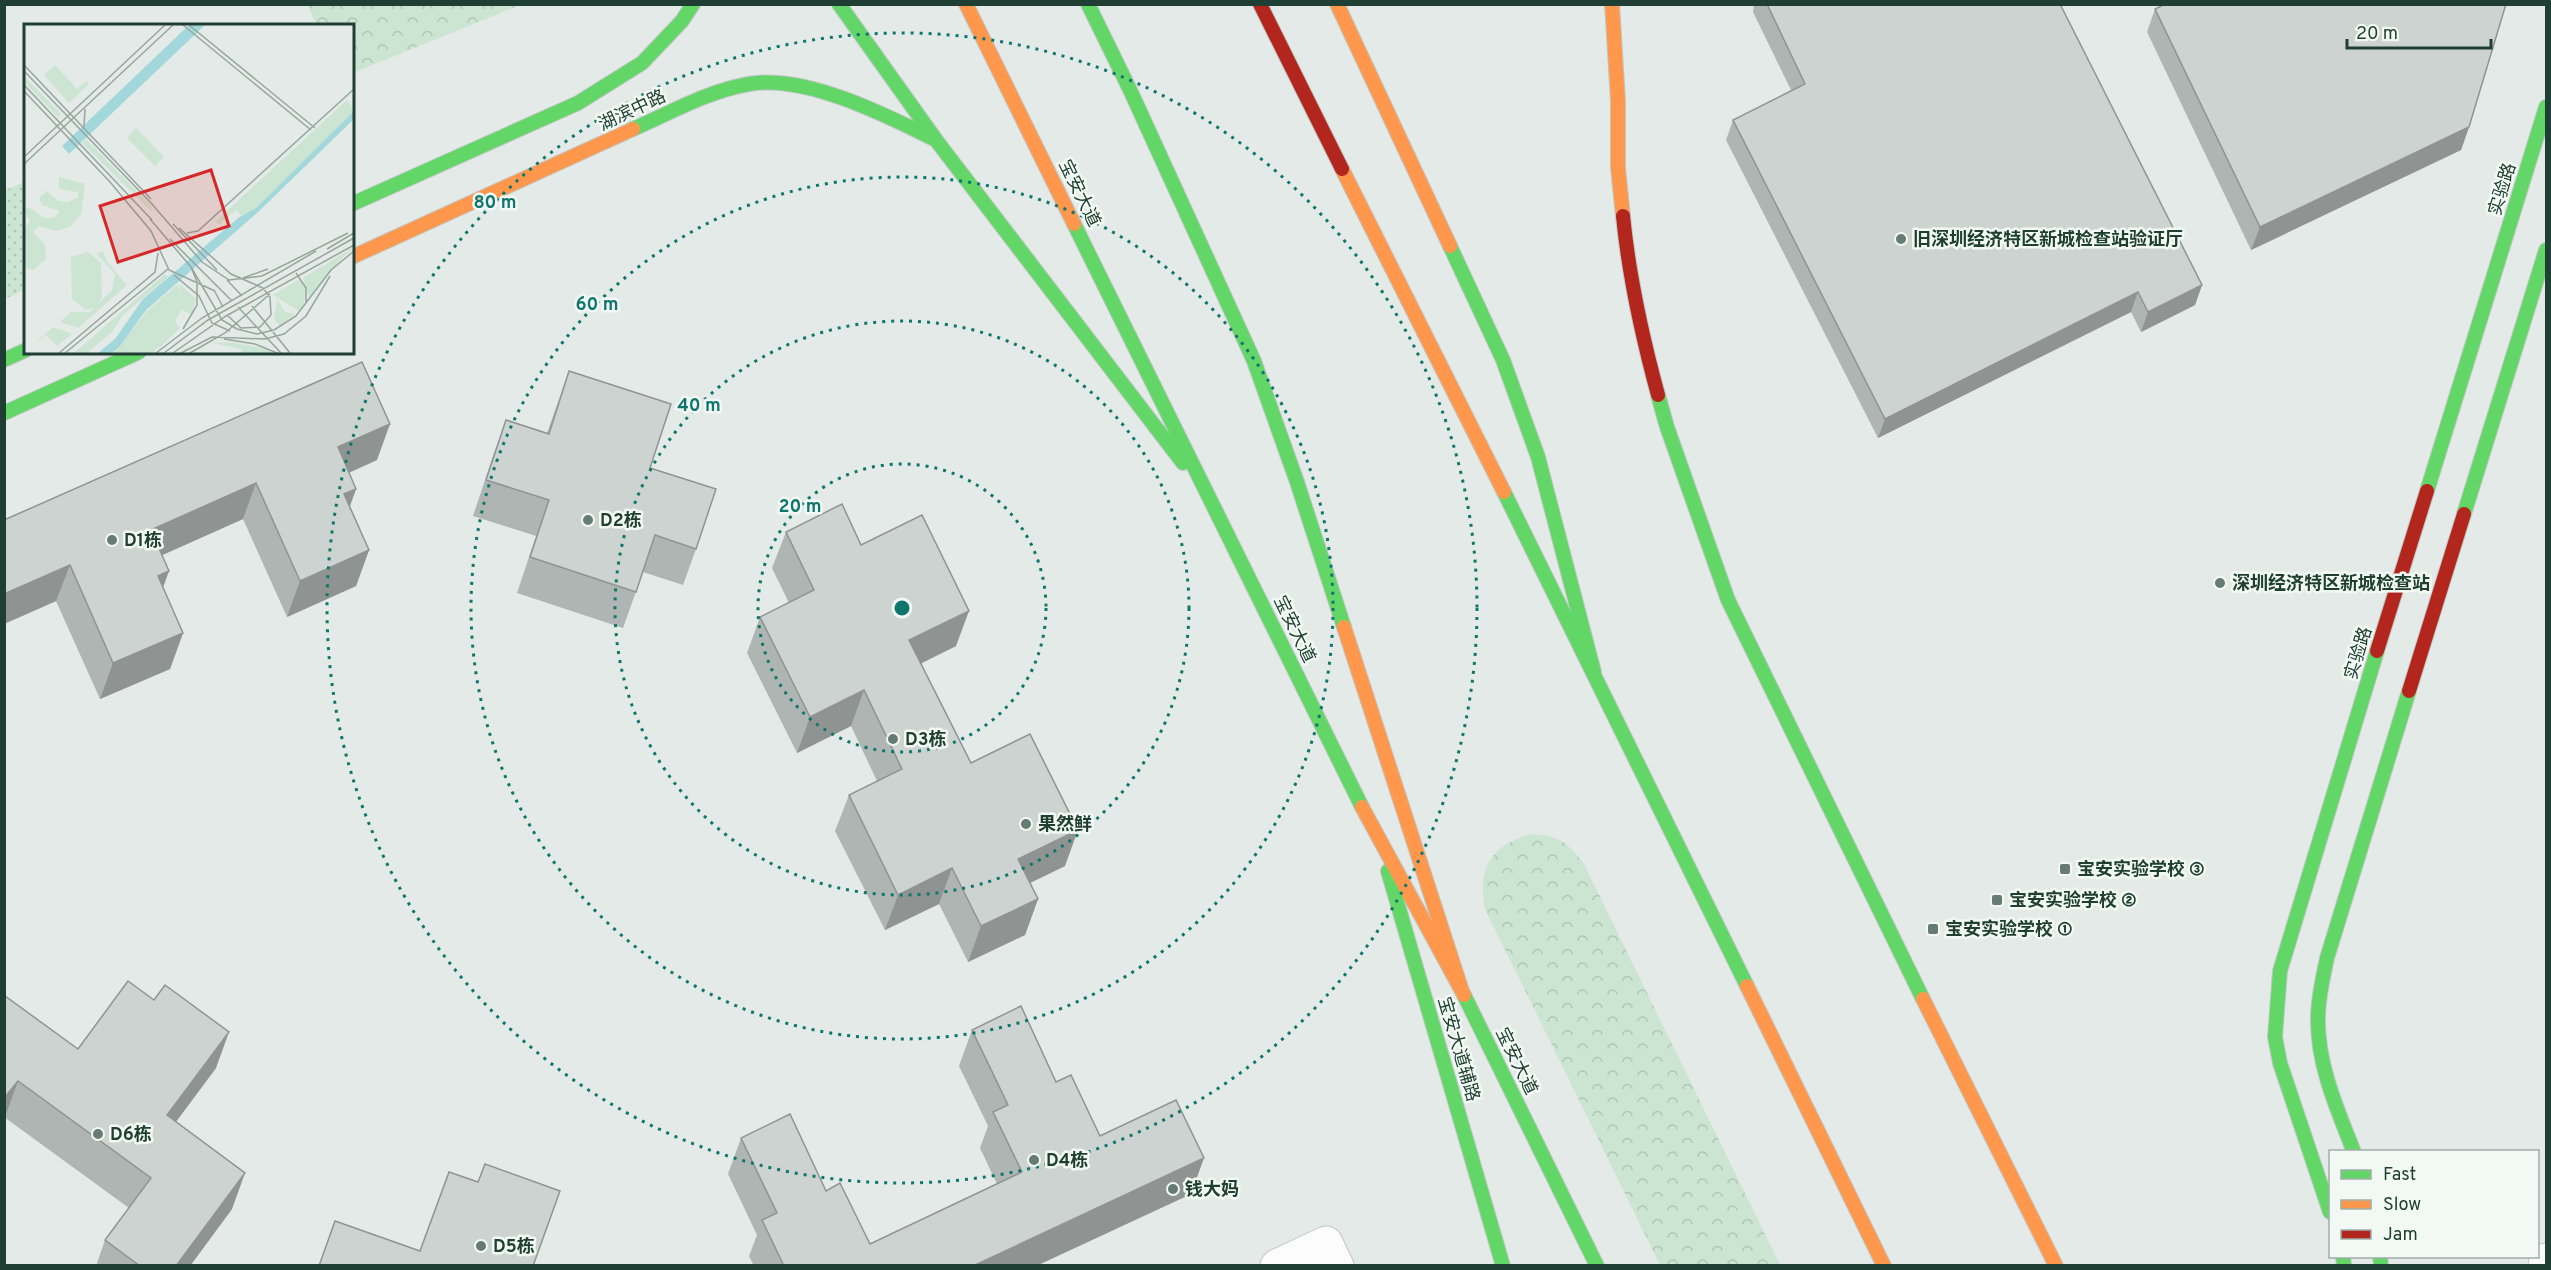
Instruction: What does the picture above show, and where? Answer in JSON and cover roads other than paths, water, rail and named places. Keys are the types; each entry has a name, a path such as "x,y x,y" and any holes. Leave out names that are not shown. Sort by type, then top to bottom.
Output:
{"main road":[{"name":"湖滨中路","path":"354,203 578,103 642,63 682,21 693,4"},
{"path":"839,4 936,140 1213,502"},
{"name":"宝安大道","path":"966,4 1380,844 1462,991 1597,1266"},
{"path":"1088,4 1131,92 1254,361 1300,493 1462,991"},
{"path":"1260,4 1594,672 1884,1266"},
{"path":"1337,4 1503,360 1538,457 1594,672"},
{"path":"1612,4 1618,101 1618,168 1626,250 1642,337 1667,427 1728,600 1862,877 2056,1266"},
{"path":"1618,101 1628,48"},
{"name":"湖滨中路","path":"354,256 691,103 759,82 785,84 832,94 877,110 936,140"},
{"name":"实验路","path":"2329,1206 2280,1063 2275,1037 2280,971 2547,107"},
{"path":"481,147 496,145 510,152"},
{"path":"501,191 513,181 516,166"},
{"path":"2353,1150 2328,1085 2320,1056 2319,999 2327,957 2547,250"},
{"path":"4,360 24,351"},
{"path":"4,413 135,354"},
{"name":"宝安大道辅路","path":"1380,844 1503,1266"}],"street":[{"path":"1277,1266 1326,1243 1337,1266"},
{"path":"2545,1266 2547,1260"}],"place":[{"name":"旧深圳经济特区新城检查站验证厅","path":"1901,239"},
{"name":"D2栋","path":"588,520"},
{"name":"D1栋","path":"112,540"},
{"name":"深圳经济特区新城检查站","path":"2220,583"},
{"name":"D3栋","path":"893,739"},
{"name":"果然鲜","path":"1026,824"},
{"name":"宝安实验学校 ③","path":"2065,869"},
{"name":"宝安实验学校 ②","path":"1997,900"},
{"name":"宝安实验学校 ①","path":"1933,929"},
{"name":"D6栋","path":"98,1134"},
{"name":"D4栋","path":"1034,1160"},
{"name":"钱大妈","path":"1173,1189"},
{"name":"D5栋","path":"481,1246"}]}
